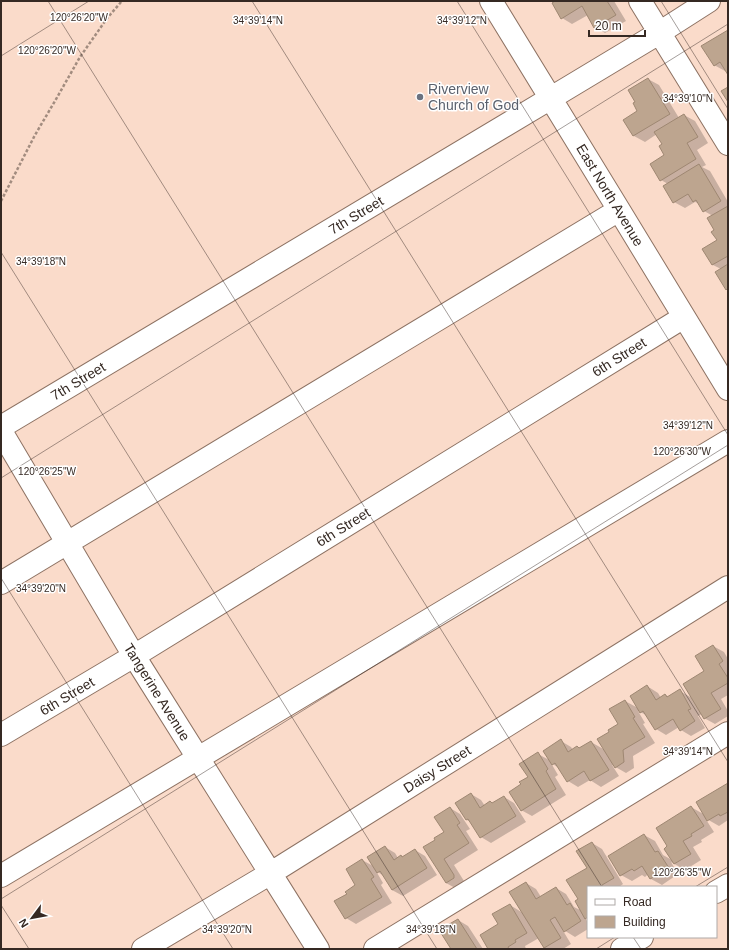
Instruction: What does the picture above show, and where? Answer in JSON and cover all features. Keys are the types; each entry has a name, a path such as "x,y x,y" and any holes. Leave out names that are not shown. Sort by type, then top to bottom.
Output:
{"street":[{"name":"East North Avenue","path":"491,1 728,389"},
{"path":"640,1 728,144"},
{"name":"7th Street","path":"1,427 551,98 709,1"},
{"path":"1,583 619,210"},
{"name":"6th Street","path":"1,735 134,656 684,317"},
{"name":"Tangerine Avenue","path":"1,431 134,656 318,949"},
{"path":"1,876 728,441"},
{"name":"Daisy Street","path":"143,949 271,873 728,587"},
{"path":"375,949 728,733"},
{"path":"717,891 728,885"},
{"path":"622,949 640,938"}],"path":[{"path":"1,200 35,135 80,57 108,17 122,1"}],"building":[{"path":"555,1 607,1 616,15 594,28 582,6 561,19 552,3"},
{"path":"728,30 728,75 720,62 714,66 701,46"},
{"path":"648,78 670,114 633,136 623,120 637,111 633,103 635,102 628,90"},
{"path":"728,87 728,102 721,91"},
{"path":"684,114 698,137 687,143 696,159 660,181 650,164 664,155 659,146 662,144 654,132"},
{"path":"699,164 721,201 703,212 696,200 693,202 688,194 673,203 663,186"},
{"path":"728,206 728,256 712,265 702,249 717,240 711,232 714,230 707,218"},
{"path":"728,264 728,288 726,290 715,272"},
{"path":"713,645 723,661 719,664 728,678 728,683 711,693 721,709 704,719 683,684 704,671 695,656"},
{"path":"647,685 656,700 665,694 667,697 680,689 691,709 688,710 695,721 680,731 673,719 655,730 643,711 640,713 630,696"},
{"path":"625,700 635,717 633,718 645,737 623,750 624,762 615,768 597,739 609,732 608,730 618,724 609,709"},
{"path":"561,739 568,752 577,746 579,748 591,741 609,770 590,781 584,771 567,782 555,763 552,765 543,751"},
{"path":"538,752 548,769 546,771 556,789 521,811 509,792 521,784 519,782 528,777 519,764"},
{"path":"728,783 728,812 720,816 719,814 707,821 696,802"},
{"path":"471,793 480,808 490,801 492,803 504,796 516,816 480,838 468,819 466,820 455,803"},
{"path":"691,806 704,826 683,841 691,854 674,864 664,849 667,846 656,828"},
{"path":"450,807 460,823 457,825 469,843 444,859 454,875 454,878 446,883 423,847 435,840 434,838 444,832 434,817"},
{"path":"644,834 655,852 658,851 669,868 650,879 642,866 634,871 632,869 620,876 608,856"},
{"path":"592,842 614,878 602,886 587,886 587,918 585,919 575,901 578,899 566,880 587,868 576,851"},
{"path":"385,846 394,860 415,849 427,868 392,890 380,871 377,873 367,857"},
{"path":"362,859 374,877 371,879 382,897 345,919 334,901 347,894 345,892 355,885 346,869"},
{"path":"526,882 536,899 556,887 567,905 570,903 581,921 564,932 555,917 550,920 561,938 544,948 509,892"},
{"path":"510,904 527,933 515,940 516,942 508,947 509,949 488,949 480,935 498,924 492,914"},
{"path":"458,919 477,949 451,949 439,930"}],"place":[{"name":"Riverview Church of God","path":"420,97"}]}
